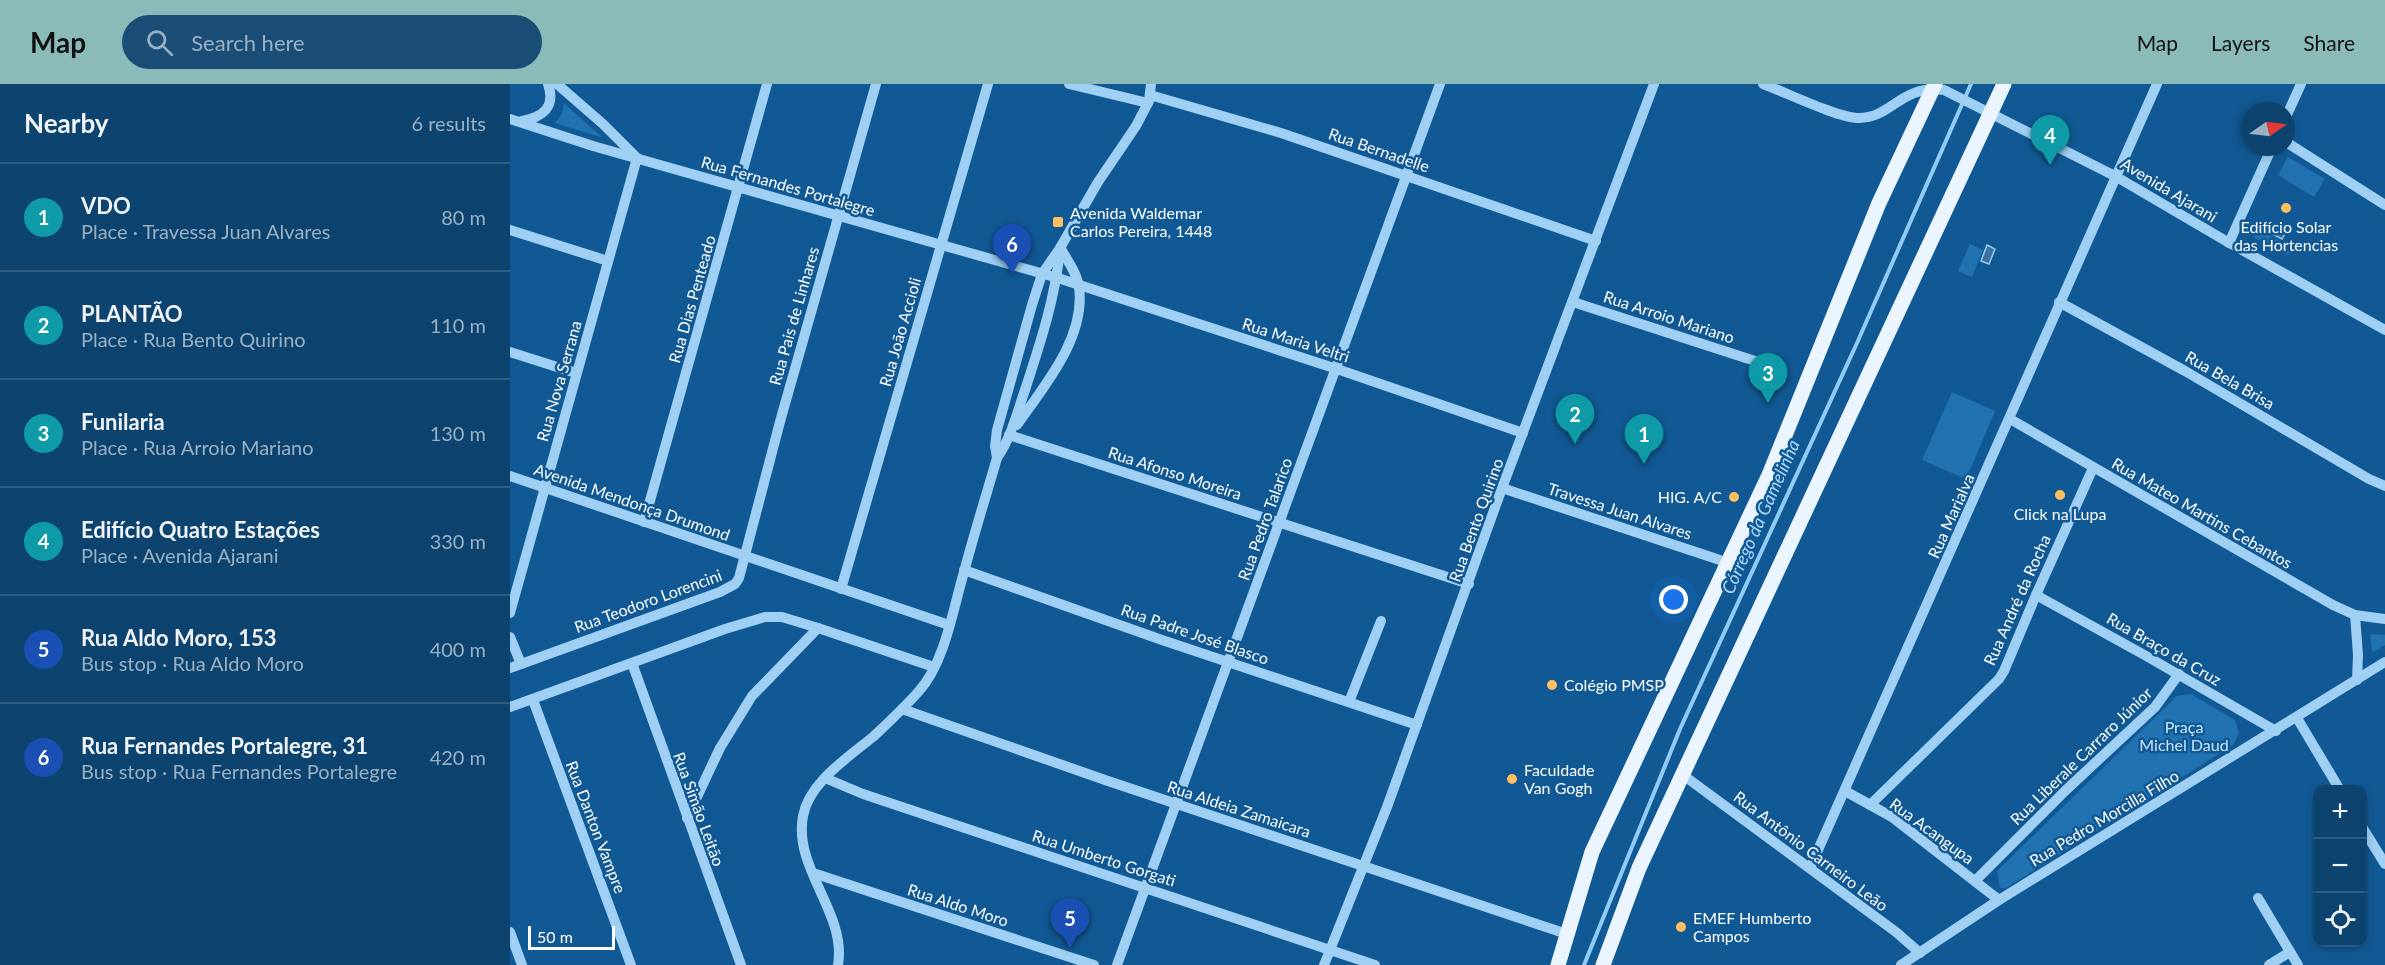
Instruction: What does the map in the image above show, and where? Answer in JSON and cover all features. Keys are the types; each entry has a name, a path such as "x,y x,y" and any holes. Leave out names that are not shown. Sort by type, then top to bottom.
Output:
{"main road":[{"path":"1603,965 1639,868 2004,84"},
{"path":"1558,965 1593,852 1769,475 1879,203 1934,86"}],"street":[{"path":"514,120 537,117 546,112 551,99 548,84"},
{"path":"557,84 603,124 637,158"},
{"name":"Rua Dias Penteado","path":"644,522 767,84"},
{"name":"Rua Pais de Linhares","path":"744,556 876,84"},
{"name":"Rua João Accioli","path":"841,589 988,84"},
{"name":"Rua Bernadelle","path":"1069,84 1150,94 1281,133 1596,242"},
{"name":"Rua Pedro Talarico","path":"1117,965 1440,84"},
{"name":"Rua Bento Quirino","path":"1324,965 1417,725 1502,488 1654,84"},
{"path":"1763,84 1775,86 1843,115 1859,118 1870,117 1906,94 1920,88 1934,86"},
{"name":"Rua Marialva","path":"1810,868 2157,84"},
{"path":"2293,102 2301,84"},
{"name":"Avenida Ajarani","path":"1934,86 2115,176 2385,330"},
{"path":"997,459 995,447 997,430 1042,274 1136,126 1150,94"},
{"name":"Rua Fernandes Portalegre","path":"514,120 593,146 1058,279"},
{"path":"593,146 605,137 603,124"},
{"path":"2295,148 2385,205"},
{"path":"2229,243 2268,156"},
{"name":"Rua Nova Serrana","path":"510,613 637,158"},
{"path":"510,230 608,261"},
{"path":"838,965 840,956 836,931 803,842 803,815 813,792 825,778 902,709 920,690 934,668 950,625 997,459 1009,435 1058,279 1060,248"},
{"path":"1009,435 1049,380 1066,351 1079,306 1079,285 1060,248"},
{"name":"Rua Maria Veltri","path":"1058,279 1336,369 1523,433"},
{"name":"Rua Arroio Mariano","path":"1573,302 1755,361"},
{"name":"Rua Bela Brisa","path":"2060,302 2385,486"},
{"path":"510,352 576,373"},
{"name":"Rua Mateo Martins Cebantos","path":"2010,419 2323,600 2355,615 2385,619"},
{"name":"Rua Afonso Moreira","path":"1009,435 1469,584"},
{"name":"Rua André da Rocha","path":"1870,805 1999,679 2093,468"},
{"name":"Avenida Mendonça Drumond","path":"510,476 744,556"},
{"name":"Travessa Juan Alvares","path":"1502,488 1729,563"},
{"path":"744,556 950,625"},
{"name":"Rua Teodoro Lorencini","path":"515,666 729,589 739,578 744,556"},
{"name":"Rua Padre José Blasco","path":"964,570 1417,725"},
{"name":"Rua Braço da Cruz","path":"2036,594 2276,731"},
{"path":"2355,615 2357,680"},
{"path":"510,707 765,617 782,617 934,668"},
{"path":"1349,702 1381,621"},
{"path":"687,818 720,748 746,704 818,628"},
{"path":"510,637 515,666"},
{"name":"Rua Pedro Morcilla Filho","path":"1901,965 1999,900 2385,662"},
{"name":"Rua Simão Leitão","path":"632,663 741,965"},
{"name":"Rua Liberale Carraro Júnior","path":"1975,881 2066,790 2155,707 2179,674"},
{"name":"Rua Danton Vampre","path":"532,700 631,965"},
{"name":"Rua Aldeia Zamaicara","path":"902,709 1567,934"},
{"path":"2297,718 2338,785"},
{"name":"Rua Antônio Carneiro Leão","path":"1683,775 1896,932 1920,953"},
{"name":"Rua Umberto Gorgati","path":"825,778 863,794 1375,965"},
{"name":"Rua Acangupa","path":"1845,791 1892,817 1999,900"},
{"path":"2367,835 2385,864"},
{"name":"Rua Aldo Moro","path":"813,873 1094,965"},
{"path":"2258,898 2298,965"},
{"path":"510,932 522,965"},
{"path":"2269,965 2290,952"}],"green space":[{"path":"564,103 603,138 555,123 562,114"},
{"path":"2288,157 2325,179 2314,197 2278,175"},
{"path":"2250,224 2292,248 2288,255 2254,237"},
{"path":"1970,244 1983,250 1972,277 1958,271"},
{"path":"1952,392 1995,411 1966,479 1922,460"},
{"path":"2370,634 2385,635 2385,645 2372,653"},
{"name":"Praça Michel Daud","path":"2191,694 2235,720 2239,733 2233,745 2006,888 2000,888 1997,871 2177,696"}],"shaded area":[{"path":"2267,221 2286,232 2282,239 2263,229"},
{"path":"1987,245 1995,249 1989,264 1981,261"}],"waterway":[{"name":"Córrego da Gamelinha","path":"1584,965 1680,729 1857,343 1971,84"}],"place":[{"name":"Edifício Quatro Estações","path":"2050,165"},
{"name":"Edifício Solar das Hortencias","path":"2286,208"},
{"name":"Avenida Waldemar Carlos Pereira, 1448","path":"1058,222"},
{"name":"Rua Fernandes Portalegre, 31","path":"1012,274"},
{"name":"Funilaria","path":"1768,403"},
{"name":"PLANTÃO","path":"1575,444"},
{"name":"VDO","path":"1644,464"},
{"name":"Click na Lupa","path":"2060,495"},
{"name":"HIG. A/C","path":"1734,497"},
{"name":"Colégio PMSP","path":"1552,685"},
{"name":"Faculdade Van Gogh","path":"1512,779"},
{"name":"EMEF Humberto Campos","path":"1681,927"},
{"name":"Rua Aldo Moro, 153","path":"1070,948"}]}
